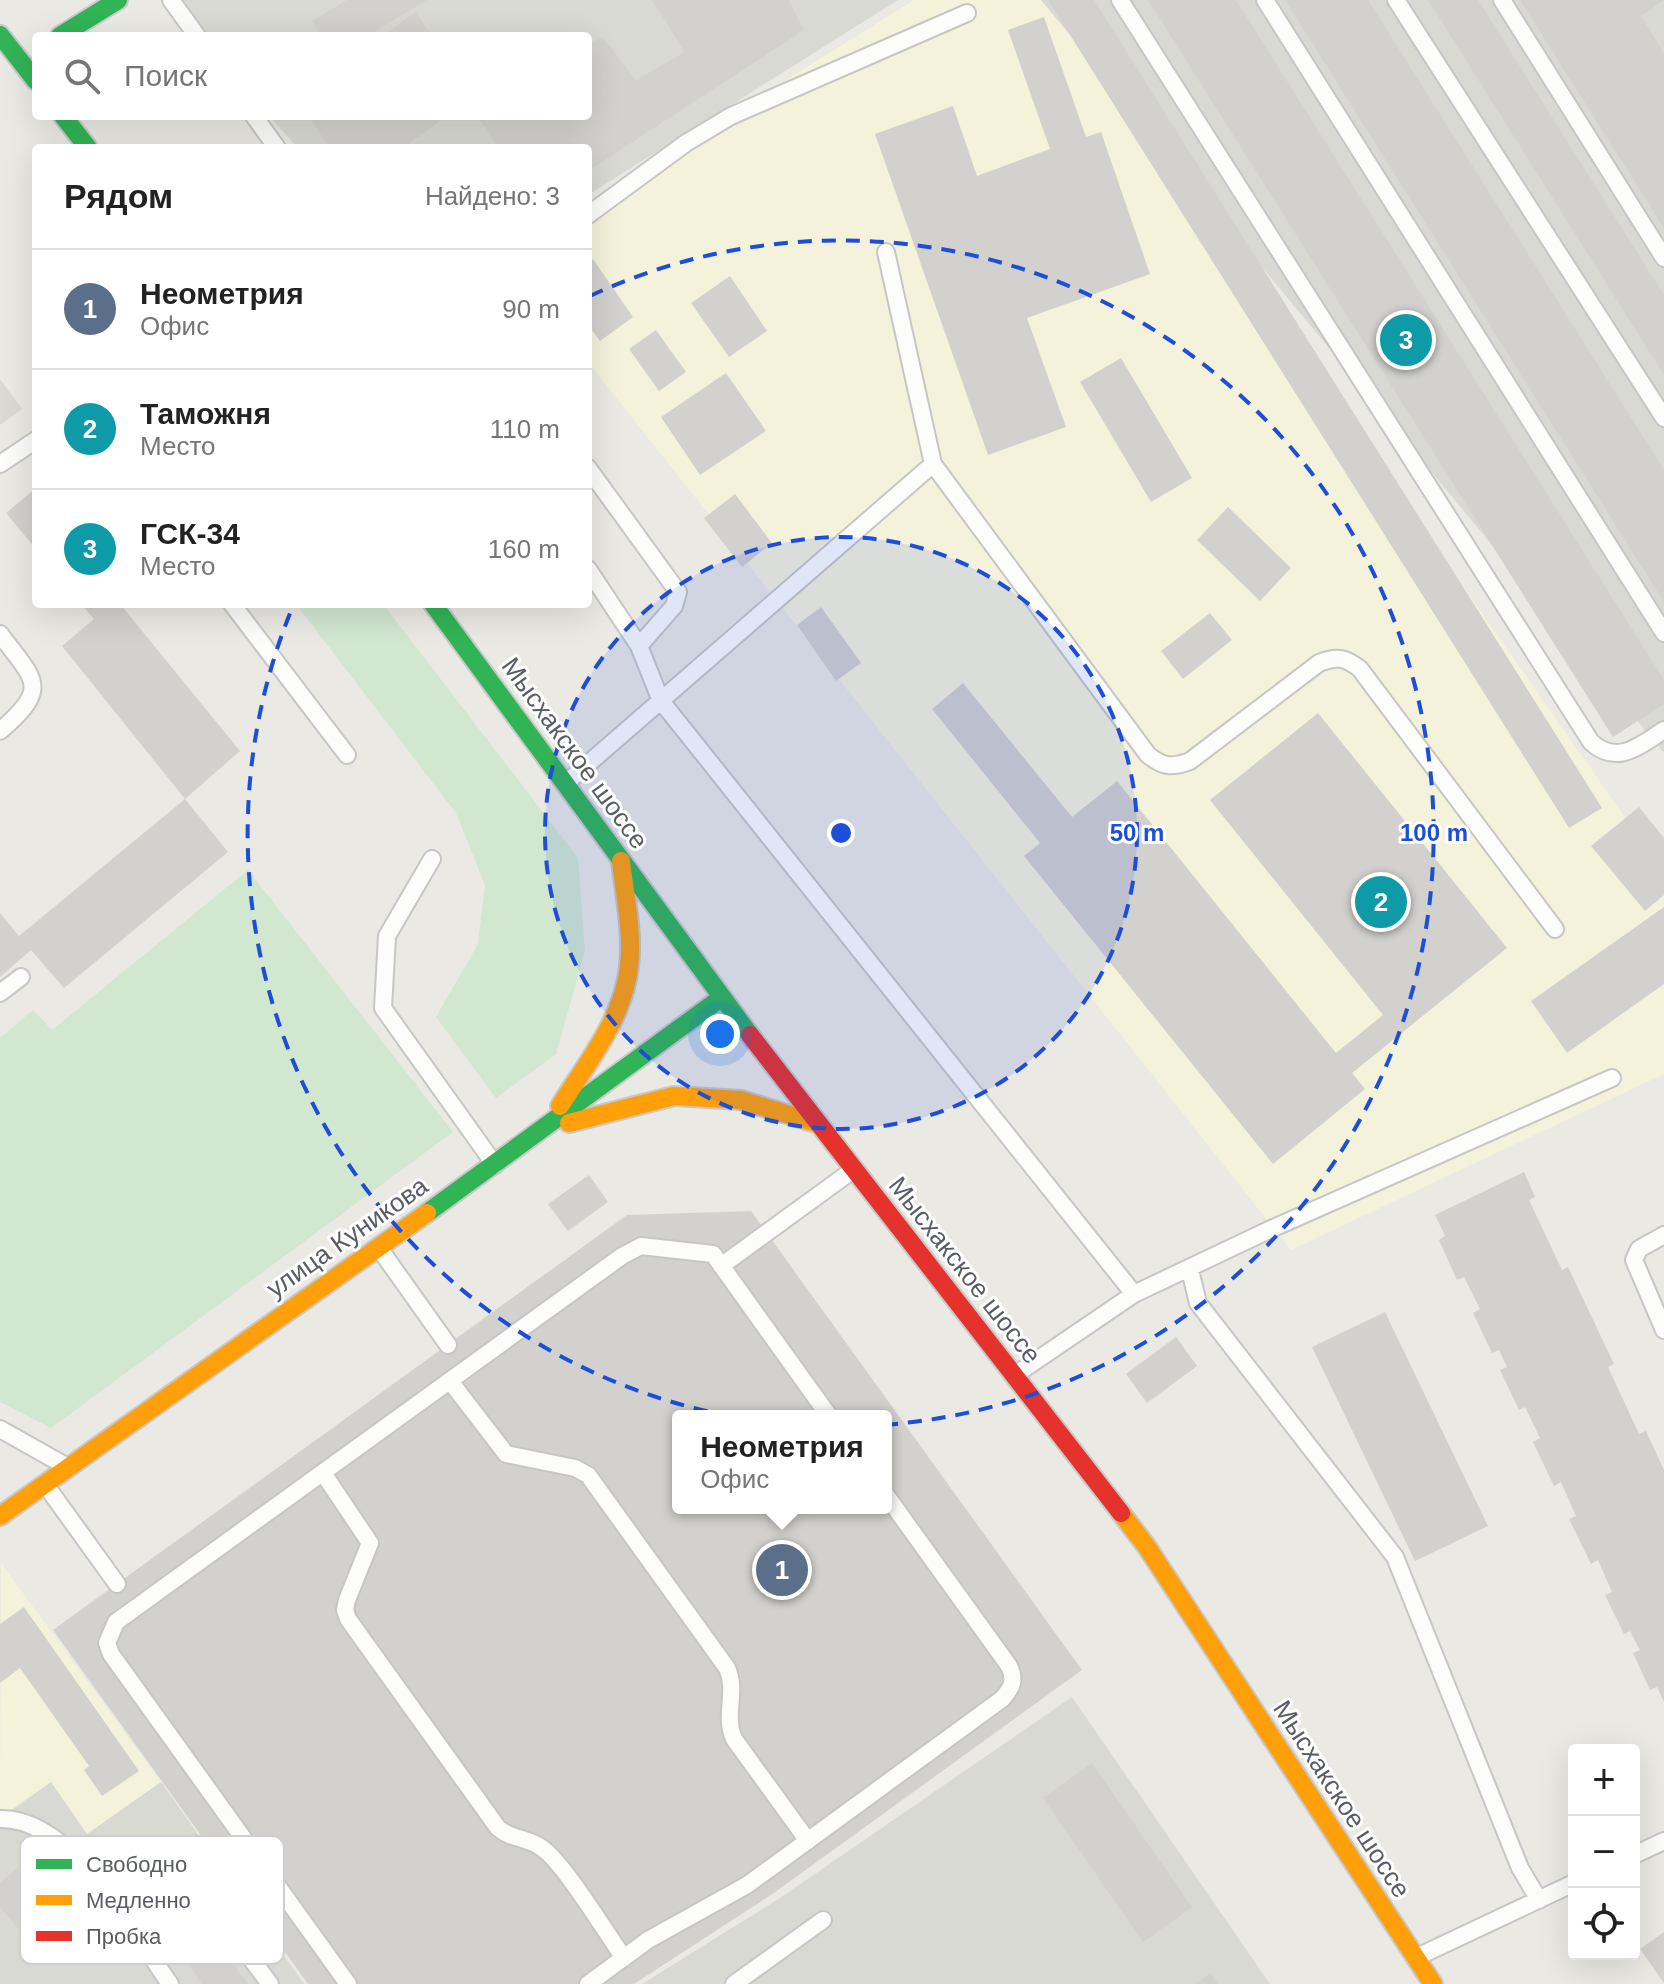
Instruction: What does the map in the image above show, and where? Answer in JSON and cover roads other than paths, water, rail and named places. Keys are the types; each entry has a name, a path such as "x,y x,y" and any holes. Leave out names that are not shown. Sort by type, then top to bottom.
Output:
{"street":[{"path":"66,32 118,0"},
{"path":"0,35 32,76"},
{"path":"66,120 85,144"},
{"name":"Мысхакское шоссе","path":"436,608 721,998 1147,1547 1433,1984"},
{"path":"543,1131 602,1040 624,995 629,944 620,858"},
{"name":"улица Куникова","path":"0,1516 65,1466 543,1131 721,998"},
{"path":"543,1131 674,1096 741,1100 819,1124"}],"lane":[{"path":"171,0 194,32"},
{"path":"1120,0 1591,742 1603,752 1618,755 1633,750 1664,730"},
{"path":"1265,0 1664,633"},
{"path":"1396,0 1664,418"},
{"path":"1502,0 1664,258"},
{"path":"592,212 686,143 731,116 967,13"},
{"path":"257,120 274,144"},
{"path":"886,252 933,464 1148,755 1160,765 1175,767 1190,761 1319,663 1333,657 1348,659 1360,669 1555,929"},
{"path":"0,464 32,443"},
{"path":"566,783 933,464"},
{"path":"592,474 678,592 674,606 639,646"},
{"path":"592,575 639,646 661,701 1134,1294"},
{"path":"235,608 347,755"},
{"path":"0,634 30,674 34,687 32,700 0,731"},
{"path":"432,859 387,936 383,1008 495,1165"},
{"path":"0,993 21,977"},
{"path":"1013,1376 1134,1294 1271,1229 1612,1078"},
{"path":"721,1266 854,1169"},
{"path":"1664,1235 1639,1249 1634,1260 1664,1330"},
{"path":"242,1836 111,1654 107,1643 116,1622 622,1256 641,1246 713,1254 825,1410"},
{"path":"378,1247 448,1345"},
{"path":"1190,1270 1198,1303 1395,1557 1520,1868 1539,1900"},
{"path":"450,1381 506,1454 575,1468 588,1475 727,1668 732,1680 728,1727 808,1841"},
{"path":"0,1429 65,1466"},
{"path":"323,1473 370,1543 347,1600 348,1619 498,1828 507,1836 529,1842 549,1854 624,1958"},
{"path":"44,1482 117,1584"},
{"path":"588,1984 624,1958 747,1885 1002,1699 1011,1689 1014,1676 1009,1666 892,1503"},
{"path":"0,1819 14,1818 51,1836"},
{"path":"1640,1852 1664,1841"},
{"path":"1415,1958 1568,1886"},
{"path":"284,1895 348,1984"},
{"path":"734,1984 823,1920"},
{"path":"156,1964 170,1984"},
{"path":"255,1964 270,1984"}],"place":[{"name":"ГСК-34","path":"1406,340"},
{"name":"Таможня","path":"1381,902"},
{"name":"Неометрия","path":"782,1570"}]}
